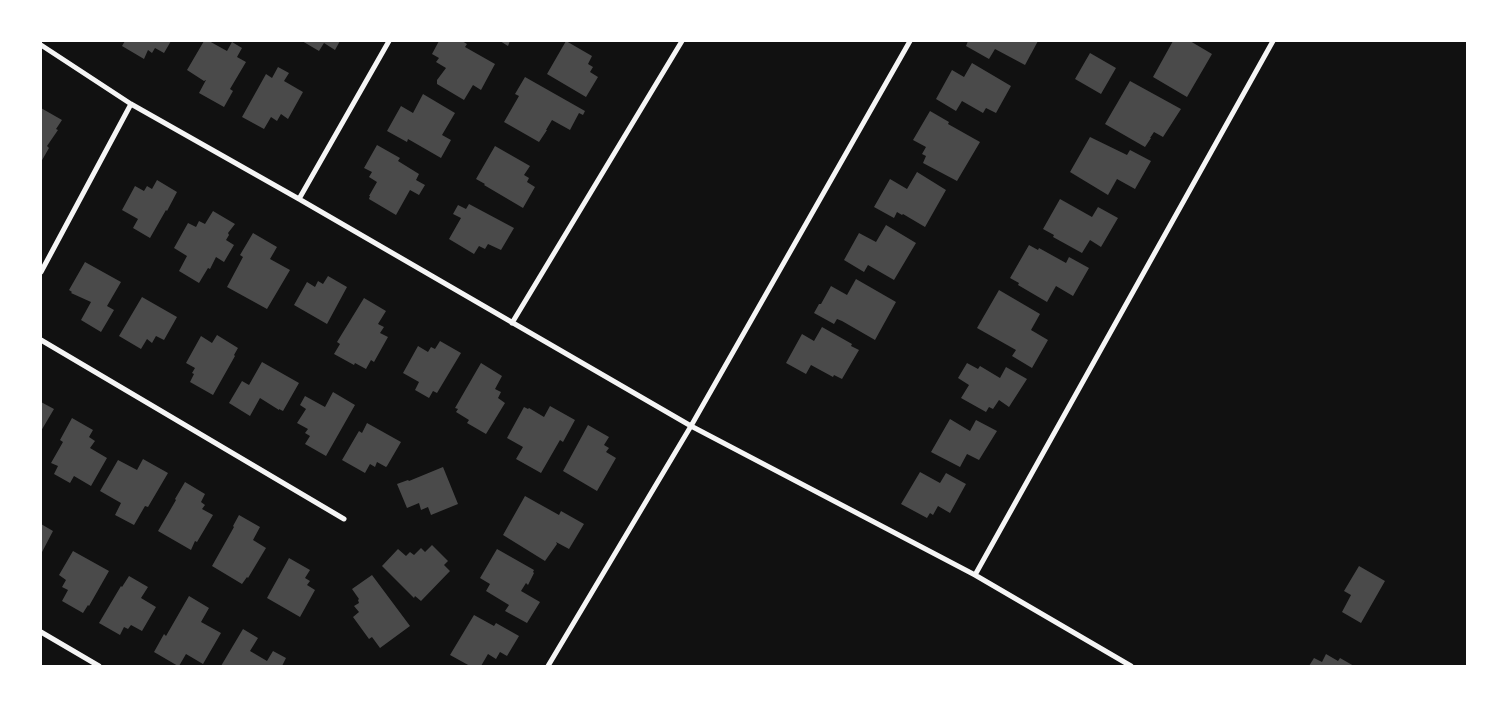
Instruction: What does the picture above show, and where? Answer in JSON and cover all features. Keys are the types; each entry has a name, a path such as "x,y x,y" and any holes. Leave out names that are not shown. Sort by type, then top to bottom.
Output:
{"street":[{"path":"299,199 389,41"},
{"path":"512,323 682,41"},
{"path":"548,666 691,426 910,41"},
{"path":"975,575 1272,41"},
{"path":"41,45 131,104 691,426 975,575 1131,666"},
{"path":"41,272 131,104"},
{"path":"41,340 344,519"},
{"path":"41,632 99,666"}],"building":[{"path":"125,41 171,41 164,53 155,48 152,53 148,50 144,59 122,46"},
{"path":"204,41 209,41 227,51 232,42 242,48 237,57 246,62 230,89 233,91 224,107 199,93 206,80 204,81 187,70"},
{"path":"302,41 340,41 335,50 324,43 319,51"},
{"path":"439,41 462,41 467,44 465,47 495,64 481,90 473,85 464,100 437,84 437,80 446,68 436,62 439,58 432,54"},
{"path":"500,41 510,41 508,46"},
{"path":"566,41 592,56 588,64 593,67 590,72 598,77 586,97 547,74"},
{"path":"968,41 1038,41 1025,65 995,49 989,59 966,46"},
{"path":"1173,41 1190,41 1212,54 1187,97 1153,77"},
{"path":"1090,53 1116,68 1101,94 1075,79"},
{"path":"972,63 1011,86 996,113 986,108 983,113 962,101 956,111 936,99 952,70 964,77"},
{"path":"278,67 289,73 284,81 303,92 288,119 281,114 277,121 271,117 264,129 242,117 266,74 272,78"},
{"path":"525,77 585,111 583,115 579,113 570,130 552,120 539,142 504,122 519,96 515,94"},
{"path":"1130,81 1181,109 1163,137 1154,132 1145,147 1105,124"},
{"path":"423,94 455,113 442,135 451,140 441,158 408,139 407,142 387,131 401,106 413,113"},
{"path":"41,108 62,120 56,129 58,130 47,146 49,148 41,162"},
{"path":"930,111 949,122 948,124 980,142 957,181 923,163 926,156 922,154 926,147 913,140"},
{"path":"1090,137 1127,155 1130,150 1151,161 1135,189 1117,179 1108,195 1070,172"},
{"path":"377,145 400,158 398,161 419,174 416,180 425,185 419,195 410,190 396,215 369,199 377,182 369,177 372,172 364,168"},
{"path":"495,146 530,166 524,175 529,178 527,182 535,187 523,208 476,179"},
{"path":"917,172 946,190 925,227 903,214 897,212 894,218 874,207 890,179 907,189"},
{"path":"157,180 177,192 150,238 133,228 138,219 122,210 135,186 144,191 147,186 152,189"},
{"path":"1060,199 1092,217 1098,207 1118,218 1101,247 1090,240 1082,253 1053,237 1054,235 1043,229"},
{"path":"469,204 514,228 501,250 488,244 485,249 479,246 474,254 449,239 461,218 453,214 458,205 466,209"},
{"path":"213,211 235,224 228,233 229,235 226,240 234,245 224,262 216,257 210,269 208,268 199,283 179,271 187,256 174,248 188,223 196,227 199,221 205,224"},
{"path":"886,225 916,243 894,280 868,265 864,272 844,260 859,233 876,242"},
{"path":"253,233 277,247 270,259 290,270 267,309 227,287 243,257 240,255"},
{"path":"1029,245 1038,250 1039,248 1066,263 1069,257 1089,268 1073,296 1056,286 1047,302 1018,285 1019,283 1010,278"},
{"path":"85,262 121,282 107,306 114,310 101,332 81,320 91,302 71,293 69,290"},
{"path":"328,276 347,287 327,324 294,305 307,282 315,287 318,281 323,284"},
{"path":"856,279 896,302 875,340 842,321 837,319 834,324 814,313 831,286 847,295"},
{"path":"999,290 1040,314 1031,330 1048,340 1032,368 1012,356 1016,350 977,328"},
{"path":"142,297 177,317 164,340 156,336 152,343 147,339 141,349 119,336"},
{"path":"364,298 386,311 378,324 384,327 380,333 388,337 374,362 371,360 366,369 334,354 340,344 337,342"},
{"path":"822,327 859,350 842,379 834,375 833,377 811,365 806,374 786,363 802,334 814,341"},
{"path":"217,335 238,348 213,395 190,382 195,368 186,363 201,336 212,343"},
{"path":"440,341 461,353 437,393 433,391 429,398 415,390 419,382 403,373 418,346 428,352 431,347 435,349"},
{"path":"262,362 299,383 283,411 260,398 250,416 229,403 242,381 249,385"},
{"path":"481,363 502,376 495,389 501,392 498,398 505,403 486,434 467,423 469,420 456,412 458,409 455,408"},
{"path":"967,363 978,369 980,366 1000,378 1006,367 1027,379 1009,407 999,400 993,409 989,407 986,412 961,398 969,385 958,378"},
{"path":"333,392 355,405 326,456 305,444 310,436 305,433 308,429 297,423 306,409 300,405 305,396 325,407"},
{"path":"41,402 54,409 41,431"},
{"path":"550,406 575,420 563,442 560,440 541,473 516,459 523,447 507,438 524,407 544,417"},
{"path":"72,418 93,430 89,437 95,441 90,448 107,458 91,486 74,476 70,483 54,474 58,466 51,463 63,442 60,440"},
{"path":"950,419 970,431 976,420 997,431 979,460 967,454 960,467 931,452"},
{"path":"367,423 401,442 386,467 377,462 375,467 370,464 365,473 342,460 359,431 362,433"},
{"path":"588,425 609,437 604,445 609,448 606,452 616,458 597,491 563,471"},
{"path":"143,459 168,473 148,507 145,506 134,525 115,515 121,503 100,491 118,460 137,470"},
{"path":"443,467 458,504 431,515 428,507 421,510 419,503 407,508 397,484"},
{"path":"920,472 940,483 946,473 966,484 950,513 938,506 933,515 930,513 927,518 901,504"},
{"path":"185,482 205,494 201,502 205,505 202,509 213,515 191,550 158,531"},
{"path":"525,496 559,515 561,511 584,524 569,549 556,542 557,544 545,561 503,535"},
{"path":"239,515 260,527 253,540 266,548 248,578 242,584 212,566"},
{"path":"41,524 53,531 41,554"},
{"path":"432,545 448,561 444,565 450,571 421,601 415,596 414,598 382,566 398,549 406,556 410,552 414,555 421,548 425,552"},
{"path":"497,549 534,570 528,585 526,583 521,591 540,602 527,623 505,611 509,605 486,591 490,584 480,578"},
{"path":"73,551 109,571 83,613 62,601 68,590 62,587 66,580 59,575"},
{"path":"289,558 310,570 305,578 310,581 307,585 315,590 300,617 267,598"},
{"path":"1359,566 1385,581 1361,623 1342,612 1351,595 1344,591"},
{"path":"372,575 410,626 380,648 372,637 369,639 353,617 359,612 354,606 359,603 359,599 352,589"},
{"path":"129,576 148,587 141,598 156,607 142,631 131,625 128,629 124,627 120,635 99,623"},
{"path":"189,596 209,608 201,622 221,633 203,664 186,654 178,666 154,652 164,634 166,636"},
{"path":"474,615 494,626 496,623 519,636 507,656 500,652 496,659 488,654 481,666 470,666 450,655"},
{"path":"243,629 258,638 250,651 267,661 273,651 286,658 282,666 221,666"},
{"path":"1326,654 1338,661 1340,658 1354,666 1309,666 1314,658 1322,662"}]}
